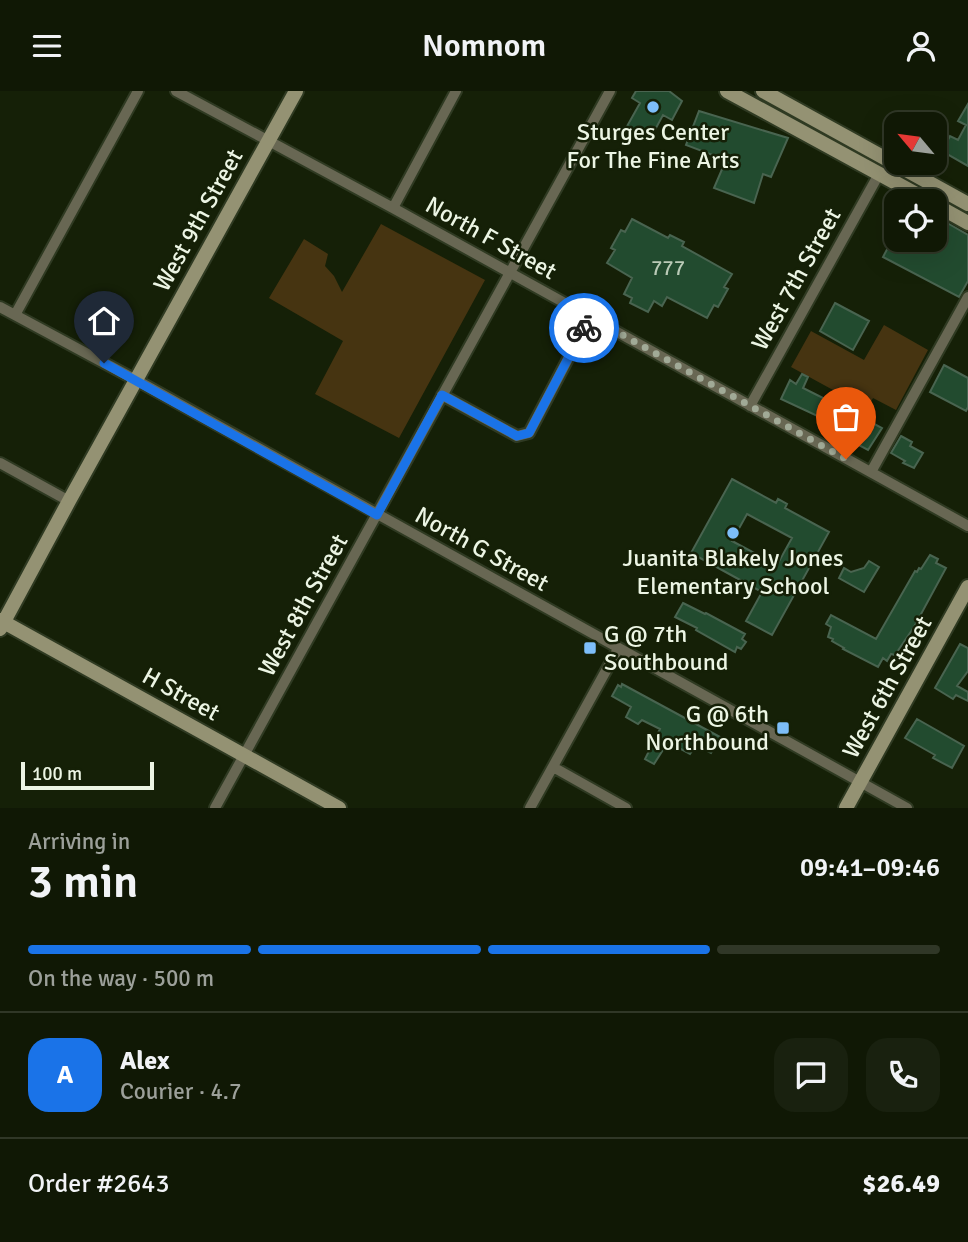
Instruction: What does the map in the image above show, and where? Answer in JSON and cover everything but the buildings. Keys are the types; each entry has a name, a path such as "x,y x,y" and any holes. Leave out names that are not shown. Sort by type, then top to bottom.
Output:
{"street":[{"path":"15,315 138,91"},
{"name":"North F Street","path":"176,91 510,272 968,526"},
{"name":"West 9th Street","path":"1,624 296,91"},
{"path":"393,208 456,91"},
{"name":"West 8th Street","path":"215,808 610,91"},
{"path":"727,91 907,189"},
{"path":"763,91 968,204"},
{"name":"West 7th Street","path":"750,405 879,174"},
{"path":"947,211 968,223"},
{"path":"871,472 968,297"},
{"name":"North G Street","path":"0,307 907,808"},
{"path":"442,395 517,436 529,433 590,317"},
{"path":"0,463 69,501"},
{"name":"West 6th Street","path":"846,808 968,587"},
{"name":"H Street","path":"1,624 339,808"},
{"path":"530,808 618,649"},
{"path":"553,767 626,808"}],"shaded area":[{"path":"381,224 485,280 399,438 315,394 343,341 269,298 304,239 328,254 325,266 342,292"},
{"path":"884,325 928,350 896,410 873,398 847,444 825,431 844,396 791,367 811,331 864,360"}],"way so far":[{"path":"584,328 590,317 846,459"}],"place":[{"name":"Sturges Center For The Fine Arts","path":"653,107"},
{"name":"Juanita Blakely Jones Elementary School","path":"733,533"},
{"name":"G @ 7th Southbound","path":"590,648"},
{"name":"G @ 6th Northbound","path":"783,728"}],"route":[{"path":"104,363 377,515 442,395 517,436 529,433 584,328"}]}
